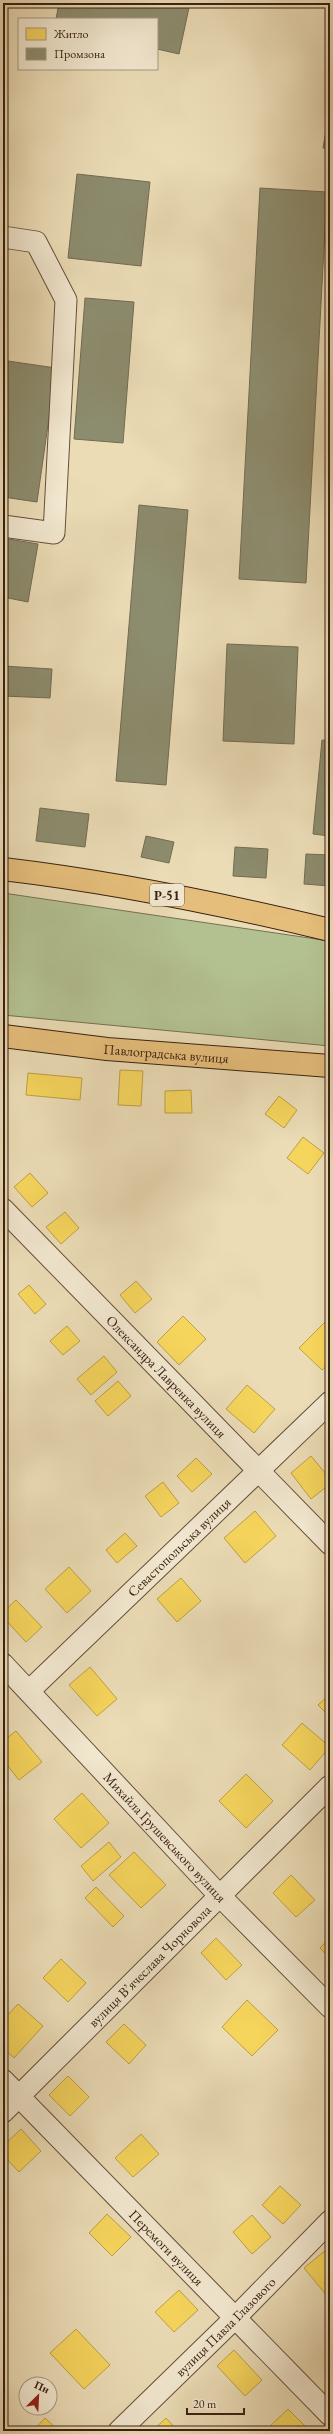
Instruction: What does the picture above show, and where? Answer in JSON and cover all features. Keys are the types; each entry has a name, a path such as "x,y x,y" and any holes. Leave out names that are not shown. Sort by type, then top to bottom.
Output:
{"main road":[{"name":"Р-51","path":"3,869 64,876 210,903 330,930"},
{"name":"Павлоградська вулиця","path":"3,1036 107,1049 330,1066"}],"street":[{"path":"3,237 36,242 66,300 54,533 3,526"},
{"name":"Олександра Лавренка вулиця","path":"3,1209 330,1544"},
{"name":"Севастопольська вулиця","path":"29,1691 330,1402"},
{"name":"Михайла Грушевського вулиця","path":"3,1664 219,1895 330,2007"},
{"name":"вулиця В’ячеслава Чорновола","path":"3,2112 330,1786"},
{"name":"Перемоги вулиця","path":"3,2080 234,2319 330,2415"},
{"name":"вулиця Павла Глазового","path":"119,2431 234,2319 330,2220"}],"green space":[{"path":"3,893 330,941 330,1046 3,1015"}],"building: Житло":[{"path":"120,1070 143,1071 141,1106 118,1105"},
{"path":"28,1073 82,1078 80,1100 26,1095"},
{"path":"191,1090 192,1113 165,1113 165,1091"},
{"path":"279,1096 297,1110 284,1128 265,1114"},
{"path":"303,1137 324,1153 308,1174 287,1158"},
{"path":"30,1173 48,1193 32,1207 14,1187"},
{"path":"65,1212 79,1228 61,1244 46,1227"},
{"path":"136,1281 152,1299 135,1313 120,1295"},
{"path":"29,1285 46,1304 35,1314 18,1294"},
{"path":"183,1316 206,1339 179,1365 157,1342"},
{"path":"330,1317 330,1363 322,1370 299,1348"},
{"path":"67,1326 80,1341 63,1355 50,1341"},
{"path":"104,1356 117,1372 91,1395 77,1379"},
{"path":"118,1381 131,1396 108,1416 95,1401"},
{"path":"247,1385 275,1409 254,1433 226,1409"},
{"path":"311,1456 330,1479 330,1484 311,1499 291,1473"},
{"path":"196,1458 212,1474 192,1492 177,1476"},
{"path":"163,1482 179,1503 161,1517 145,1496"},
{"path":"255,1511 276,1536 245,1563 224,1538"},
{"path":"125,1533 137,1546 117,1563 106,1550"},
{"path":"69,1567 91,1591 67,1613 45,1589"},
{"path":"181,1578 201,1601 177,1622 157,1599"},
{"path":"16,1600 42,1627 26,1642 3,1617 3,1612"},
{"path":"90,1667 117,1699 97,1716 69,1685"},
{"path":"330,1694 330,1717 318,1705"},
{"path":"302,1723 330,1747 310,1770 282,1745"},
{"path":"16,1731 42,1762 19,1780 3,1760 3,1741"},
{"path":"246,1774 273,1801 246,1828 219,1801"},
{"path":"82,1793 109,1823 81,1848 54,1819"},
{"path":"109,1842 121,1857 93,1881 81,1866"},
{"path":"134,1852 166,1885 141,1908 109,1875"},
{"path":"291,1875 315,1900 296,1917 273,1893"},
{"path":"96,1887 124,1916 113,1927 85,1898"},
{"path":"216,1938 242,1965 226,1980 201,1953"},
{"path":"330,1938 330,1959 320,1948"},
{"path":"61,1959 86,1983 68,2002 43,1978"},
{"path":"247,2000 278,2030 252,2056 222,2027"},
{"path":"18,2004 43,2026 14,2058 3,2048 3,2020"},
{"path":"124,2024 146,2045 129,2064 106,2042"},
{"path":"68,2076 89,2097 70,2116 49,2095"},
{"path":"21,2129 41,2151 19,2172 3,2155 3,2146"},
{"path":"141,2134 159,2154 133,2177 115,2158"},
{"path":"280,2186 301,2205 283,2224 262,2205"},
{"path":"107,2214 131,2237 112,2256 89,2233"},
{"path":"252,2215 271,2237 252,2254 233,2232"},
{"path":"326,2250 330,2254 328,2297 304,2268"},
{"path":"179,2290 198,2310 174,2332 155,2312"},
{"path":"76,2329 110,2365 84,2389 50,2353"},
{"path":"234,2350 262,2380 245,2396 217,2366"},
{"path":"288,2409 309,2430 266,2431 266,2430"},
{"path":"45,2418 59,2431 33,2431"},
{"path":"166,2418 178,2431 152,2431"}],"building: Промзона":[{"path":"59,3 190,3 179,54 158,49 158,18 56,18"},
{"path":"330,106 330,149 323,148"},
{"path":"77,174 150,182 141,266 68,258"},
{"path":"260,188 327,192 306,583 239,579"},
{"path":"85,298 134,302 123,443 74,439"},
{"path":"3,319 7,319 3,349"},
{"path":"8,361 56,368 37,502 3,497 3,398"},
{"path":"139,505 188,510 166,785 116,781"},
{"path":"3,538 38,544 28,602 3,597"},
{"path":"227,644 298,647 294,744 223,741"},
{"path":"3,666 52,669 50,698 3,696"},
{"path":"322,740 330,741 330,836 313,834"},
{"path":"40,808 89,814 85,847 36,841"},
{"path":"146,836 174,842 169,863 141,857"},
{"path":"235,847 268,849 266,878 233,876"},
{"path":"306,854 330,855 330,886 304,884"}]}
